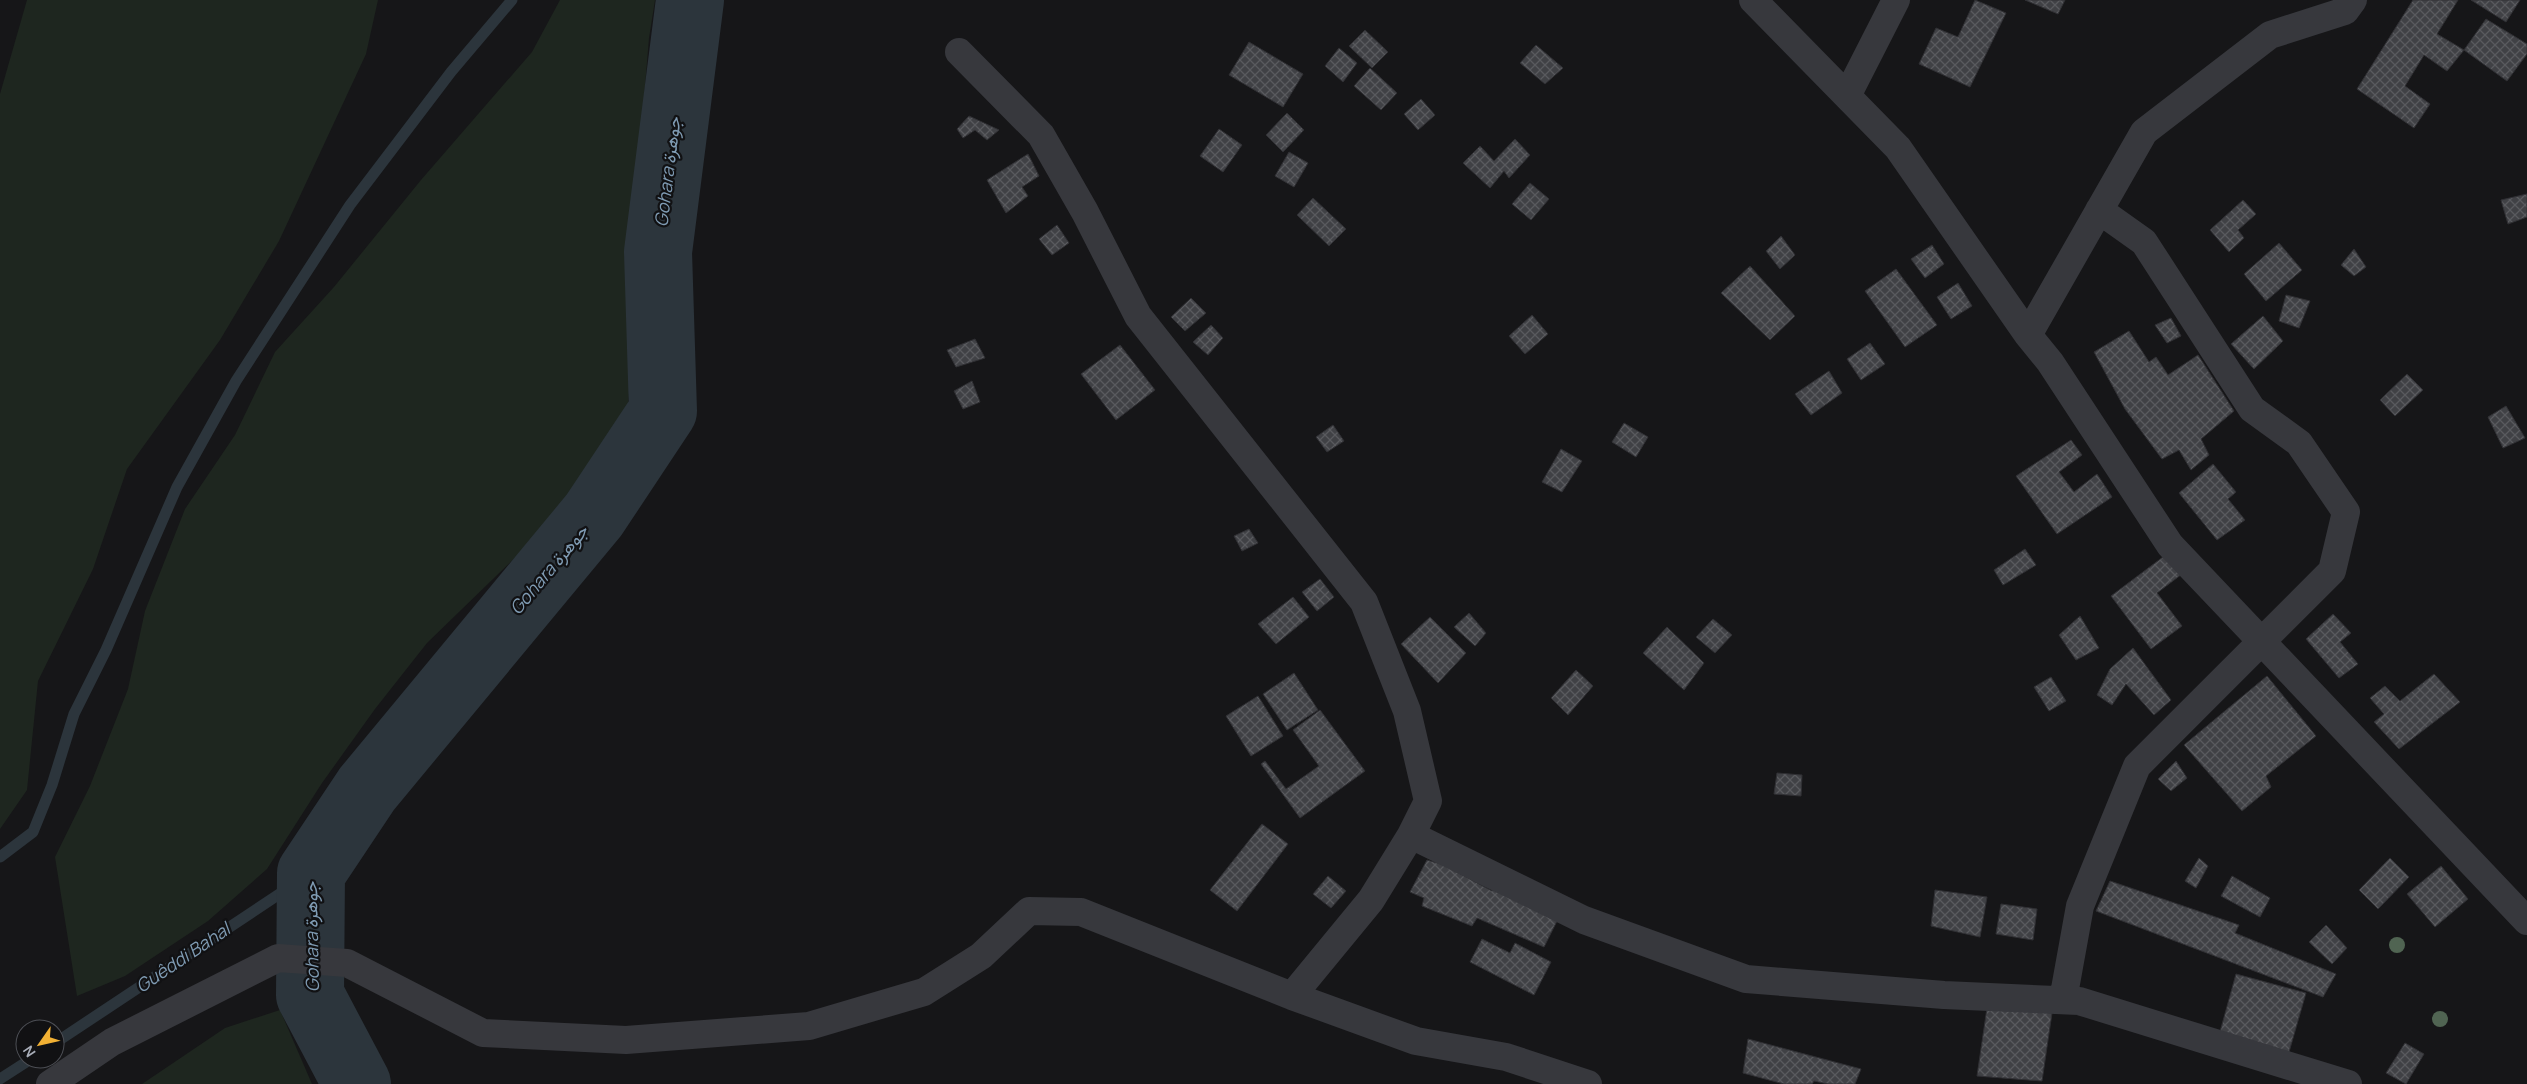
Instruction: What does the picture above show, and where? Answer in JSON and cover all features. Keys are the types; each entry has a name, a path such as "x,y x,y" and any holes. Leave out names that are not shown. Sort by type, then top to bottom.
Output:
{"street":[{"path":"1753,0 1898,148 2028,335 2050,362 2170,545 2527,921"},
{"path":"1846,96 1896,0"},
{"path":"2028,335 2144,132 2270,35 2345,11 2353,0"},
{"path":"959,52 1040,135 1085,212 1138,316 1364,602 1407,711 1428,802 1412,835 1371,900 1292,996"},
{"path":"2062,1000 2080,906 2137,766 2332,571 2346,512 2300,443 2252,409 2144,242 2099,210"},
{"path":"1412,835 1584,920 1746,979 1944,995 2079,1000 2347,1084"},
{"path":"50,1084 112,1042 278,958 347,963 483,1034 626,1040 809,1026 924,992 981,956 1029,911 1081,912 1292,996 1416,1041 1506,1058 1588,1084"}],"shaded area":[{"path":"27,0 378,0 366,54 279,241 220,340 127,469 93,569 38,681 27,790 0,829 0,94"},
{"path":"560,0 655,0 649,38 632,242 632,340 628,408 558,516 427,643 375,709 322,783 267,869 208,921 125,976 77,996 55,857 90,786 128,689 145,611 185,509 235,435 275,352 334,287 421,180 532,52"},
{"path":"280,1010 312,1084 142,1084 225,1028"}],"building":[{"path":"1975,0 2006,13 1970,87 1919,64 1936,28 1958,37"},
{"path":"2025,0 2065,0 2058,14"},
{"path":"2413,0 2458,0 2437,34 2464,50 2447,71 2424,55 2405,86 2430,104 2414,128 2357,89"},
{"path":"2471,0 2520,0 2506,22"},
{"path":"2486,19 2527,44 2527,54 2507,81 2464,50"},
{"path":"1365,30 1388,52 1372,68 1349,46"},
{"path":"1249,42 1303,74 1283,107 1229,75"},
{"path":"1536,45 1563,68 1545,84 1520,63"},
{"path":"1339,48 1357,63 1343,82 1325,66"},
{"path":"1370,68 1397,93 1381,110 1354,86"},
{"path":"1421,99 1435,115 1418,130 1404,114"},
{"path":"1287,113 1304,130 1283,152 1266,135"},
{"path":"969,116 999,130 987,140 975,130 963,138 957,129"},
{"path":"1219,129 1242,145 1223,172 1200,156"},
{"path":"1515,139 1530,155 1509,178 1504,171 1490,188 1463,163 1480,146 1494,161"},
{"path":"1289,152 1308,163 1294,187 1275,176"},
{"path":"1028,154 1039,176 1022,187 1028,196 1006,213 987,180"},
{"path":"1530,183 1549,199 1531,220 1512,204"},
{"path":"2527,194 2527,217 2508,224 2501,200"},
{"path":"1313,198 1346,229 1329,246 1297,215"},
{"path":"2243,200 2256,214 2238,230 2244,238 2229,252 2210,230"},
{"path":"1057,225 1069,243 1052,255 1039,239"},
{"path":"1781,236 1795,255 1780,269 1766,251"},
{"path":"2279,243 2302,270 2266,301 2244,274"},
{"path":"1932,245 1944,264 1925,278 1911,259"},
{"path":"2354,249 2366,267 2354,276 2341,265"},
{"path":"1750,266 1795,316 1770,340 1721,293"},
{"path":"1896,269 1937,325 1905,347 1865,291"},
{"path":"1958,283 1972,306 1951,319 1937,297"},
{"path":"2286,295 2310,301 2299,328 2279,321"},
{"path":"1191,298 1206,313 1185,331 1171,317"},
{"path":"1532,315 1548,334 1525,354 1509,336"},
{"path":"2263,316 2283,341 2254,369 2231,344"},
{"path":"2171,318 2181,336 2167,343 2155,325"},
{"path":"1211,325 1223,338 1208,355 1193,342"},
{"path":"2129,331 2149,362 2156,357 2168,375 2198,355 2234,411 2201,439 2209,455 2191,470 2179,450 2162,459 2125,409 2094,352"},
{"path":"975,339 985,358 956,367 947,350"},
{"path":"1870,343 1885,364 1861,380 1847,359"},
{"path":"1120,345 1155,390 1116,420 1081,374"},
{"path":"1829,371 1842,393 1811,415 1795,394"},
{"path":"2407,374 2423,390 2395,416 2380,400"},
{"path":"972,381 980,402 963,409 954,391"},
{"path":"2506,406 2525,438 2503,448 2488,417"},
{"path":"1624,423 1648,437 1636,457 1612,442"},
{"path":"1333,425 1344,441 1327,452 1316,437"},
{"path":"2071,440 2082,455 2059,472 2074,492 2097,474 2112,497 2057,534 2016,476"},
{"path":"1561,449 1582,461 1562,492 1542,482"},
{"path":"2213,464 2236,492 2228,499 2245,520 2217,540 2179,493"},
{"path":"1249,529 1258,543 1242,551 1234,536"},
{"path":"2025,549 2036,565 2003,585 1994,570"},
{"path":"2167,554 2182,574 2157,593 2182,626 2151,649 2111,596"},
{"path":"1320,579 1334,597 1317,611 1302,592"},
{"path":"1293,597 1309,617 1276,644 1258,624"},
{"path":"1469,613 1486,633 1475,646 1454,627"},
{"path":"2333,614 2351,633 2340,642 2358,664 2339,678 2306,639"},
{"path":"2080,616 2099,648 2076,660 2059,635"},
{"path":"1430,617 1466,653 1438,683 1401,644"},
{"path":"1713,619 1732,635 1715,653 1696,637"},
{"path":"1667,627 1704,663 1684,690 1643,653"},
{"path":"2133,648 2171,700 2154,715 2126,684 2112,705 2097,695 2110,669"},
{"path":"1576,670 1593,686 1568,715 1551,698"},
{"path":"1294,673 1318,710 1287,730 1263,694"},
{"path":"2434,674 2460,702 2399,749 2374,722 2384,714 2370,698 2385,686 2400,701"},
{"path":"2267,676 2316,736 2266,776 2271,787 2242,811 2184,745"},
{"path":"2051,677 2066,701 2049,711 2034,687"},
{"path":"1258,696 1283,736 1251,756 1226,716"},
{"path":"1320,710 1365,771 1300,818 1261,764 1265,761 1286,789 1319,766 1293,730"},
{"path":"2176,761 2187,778 2171,791 2158,779"},
{"path":"1777,773 1802,775 1801,796 1774,794"},
{"path":"1262,824 1288,844 1237,911 1210,890"},
{"path":"2199,858 2208,866 2196,888 2185,881"},
{"path":"2390,858 2409,877 2378,909 2359,890"},
{"path":"1427,860 1444,865 1492,891 1496,885 1559,917 1544,947 1477,918 1472,926 1422,906 1424,898 1410,892"},
{"path":"2441,866 2468,899 2435,927 2407,894"},
{"path":"1328,876 1346,891 1331,908 1313,894"},
{"path":"2232,876 2270,898 2260,917 2221,896"},
{"path":"2110,881 2239,925 2235,933 2336,974 2323,997 2096,911"},
{"path":"1935,890 1987,897 1980,937 1931,926"},
{"path":"2001,904 2037,909 2033,940 1996,934"},
{"path":"2326,925 2347,948 2332,964 2309,942"},
{"path":"1482,939 1510,953 1515,943 1551,962 1534,995 1470,962"},
{"path":"2236,974 2306,993 2287,1059 2218,1039"},
{"path":"1987,1008 2052,1013 2042,1081 1977,1076"},
{"path":"1748,1039 1861,1069 1855,1084 1828,1084 1814,1081 1812,1084 1784,1084 1743,1073"},
{"path":"2405,1043 2424,1054 2406,1084 2386,1073"}],"waterway":[{"path":"0,857 33,832 52,785 74,714 106,650 177,487 236,381 350,205 451,72 512,0"},
{"name":"Gohara جوهرة","path":"357,1084 310,995 311,873 367,789 594,515 663,411 658,252 690,0"},
{"name":"Guêddi Bahal","path":"65,1036 311,873"},
{"name":"Guêddi Bahal","path":"0,1079 16,1069"}]}
